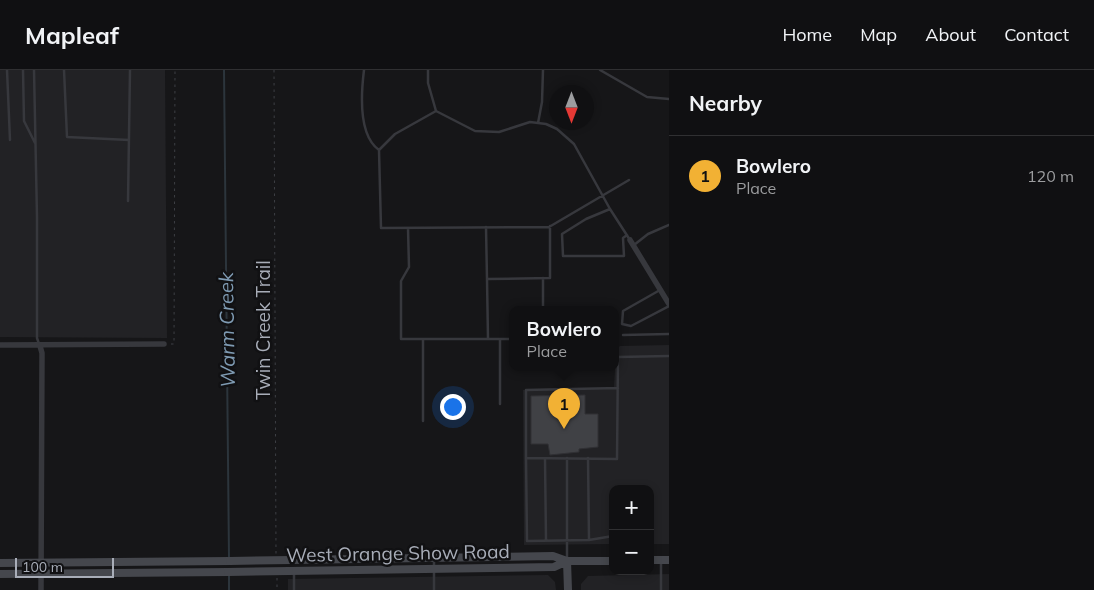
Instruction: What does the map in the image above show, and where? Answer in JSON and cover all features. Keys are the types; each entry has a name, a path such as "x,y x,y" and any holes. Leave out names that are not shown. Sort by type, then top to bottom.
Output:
{"main road":[{"name":"West Orange Show Road","path":"0,563 554,556 567,562"},
{"name":"West Orange Show Road","path":"0,574 554,567 567,562 609,561"},
{"path":"567,562 568,590"}],"street":[{"path":"629,237 669,303"},
{"path":"0,345 164,344"},
{"path":"40,346 42,353 41,590"}],"lane":[{"path":"7,70 10,140"},
{"path":"23,70 24,121 36,145"},
{"path":"34,70 36,338 40,346"},
{"path":"64,70 66,137 129,140"},
{"path":"128,201 130,70"},
{"path":"364,70 365,126 369,140 380,150"},
{"path":"428,70 428,83 436,111 476,131 498,132 530,122 546,124 566,134 610,209 629,237 623,238 624,256 563,256 562,234 586,219 610,209"},
{"path":"538,123 542,102 543,70"},
{"path":"600,70 647,96 669,99"},
{"path":"436,111 395,134 380,150 381,228 550,226 629,180"},
{"path":"634,246 648,234 669,225"},
{"path":"487,279 550,278 550,226"},
{"path":"486,227 488,339"},
{"path":"408,228 409,267 401,282 401,339 509,339"},
{"path":"543,278 543,306"},
{"path":"660,290 622,311 622,324 631,326 669,303"},
{"path":"623,335 669,334"},
{"path":"423,339 423,421"},
{"path":"500,339 500,404"},
{"path":"619,358 669,356"},
{"path":"526,458 617,459 618,371"},
{"path":"609,537 589,540 526,541 526,390 618,388"},
{"path":"545,458 546,540"},
{"path":"567,458 567,562"},
{"path":"588,458 589,540"},
{"path":"434,558 434,590"},
{"path":"661,590 665,560"},
{"path":"292,570 294,590"}],"path":[{"path":"164,344 174,344 175,70"},
{"name":"Twin Creek Trail","path":"274,70 276,561"},
{"path":"276,570 277,590"}],"shaded area":[{"path":"0,70 165,70 167,338 0,337"},
{"path":"669,345 669,544 654,544 654,485 609,485 609,544 524,545 523,390 614,388 615,371 619,371 619,347"},
{"path":"669,574 669,590 581,590 581,584 588,576"},
{"path":"548,575 555,582 556,590 288,590 288,579"}],"building":[{"path":"585,395 585,414 598,414 598,447 579,449 579,452 550,455 548,444 531,444 531,396"}],"waterway":[{"name":"Warm Creek","path":"224,70 229,558"},
{"name":"Warm Creek","path":"229,575 229,590"}],"place":[{"name":"Bowlero","path":"564,429"}]}
